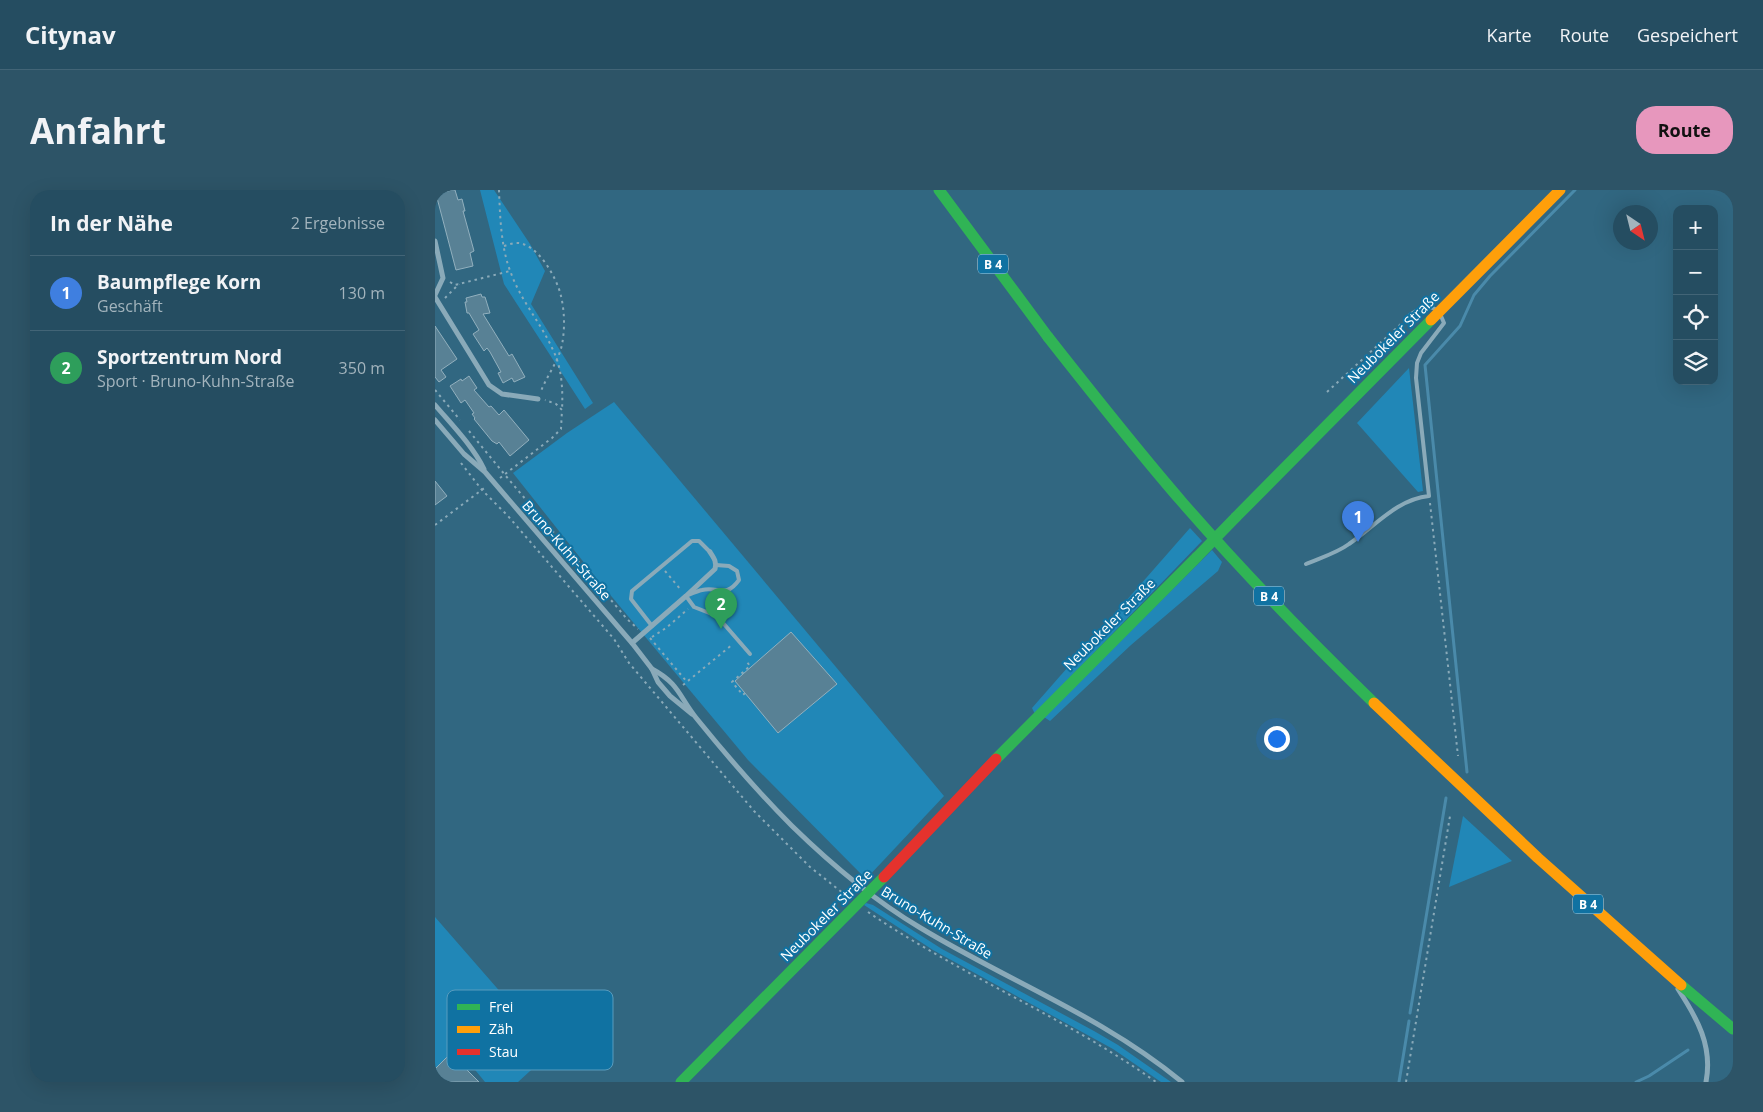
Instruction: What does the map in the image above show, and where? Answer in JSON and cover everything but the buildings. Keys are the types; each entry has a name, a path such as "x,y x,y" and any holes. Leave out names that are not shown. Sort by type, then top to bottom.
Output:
{"main road":[{"name":"B 4","path":"939,190 1048,337 1149,463 1229,554 1345,676 1511,835 1733,1029"},
{"name":"B 4","path":"950,190 1048,337"},
{"name":"Neubokeler Straße","path":"681,1082 869,894 989,766 1560,190"}],"street":[{"path":"435,241 443,278 435,296 489,384 502,394 538,399"},
{"name":"Bruno-Kuhn-Straße","path":"435,405 470,446 485,472"},
{"name":"Bruno-Kuhn-Straße","path":"435,420 464,454 485,472 632,643 652,669 658,682 670,696 695,716"},
{"path":"632,643 711,573 716,565 711,552"},
{"name":"Bruno-Kuhn-Straße","path":"652,669 666,676 678,689 695,716 761,794 785,819 823,856 869,894 950,945 1111,1032 1164,1066 1183,1082"},
{"path":"1666,972 1700,1025 1706,1040 1708,1057 1707,1082"}],"lane":[{"path":"1306,564 1347,546 1398,506 1429,496 1416,378 1417,363 1421,353 1444,323 1439,311 1431,307 1420,308 1410,315"},
{"path":"652,626 631,599 633,591 692,541 699,541 711,552"},
{"path":"716,565 729,566 737,570 739,580 733,588 723,592 703,590 686,596 694,606 717,616 750,657"}],"path":[{"path":"499,190 500,213 510,271 530,312 554,350 562,379 561,429"},
{"path":"505,246 515,243 528,245 539,256 554,278 561,294 564,320 563,340 557,361 543,384 538,399 556,404 562,410"},
{"path":"443,278 455,285 510,271"},
{"path":"439,304 459,284"},
{"path":"1327,392 1410,315"},
{"path":"435,390 627,619 643,633"},
{"path":"461,463 482,490 508,516 614,639 639,676 754,811 810,866 858,905 917,944 1099,1045 1156,1082"},
{"path":"1429,496 1458,756"},
{"path":"661,568 686,596"},
{"path":"694,606 650,638 687,682 737,640"},
{"path":"745,694 743,695 732,682 750,666 747,662 750,657"},
{"path":"1406,1082 1450,816"}],"shaded area":[{"path":"480,190 494,190 530,244 545,271 531,304 593,403 585,409 504,284"},
{"path":"1409,368 1423,491 1418,492 1357,423"},
{"path":"614,402 944,796 866,879 748,760 597,579 513,473 567,433"},
{"path":"1190,528 1202,541 1035,714 1032,708"},
{"path":"1212,550 1222,562 1218,571 1131,645 1050,721 1044,717"},
{"path":"1463,816 1512,861 1449,887"},
{"path":"866,903 873,905 942,949 1118,1045 1171,1082 1161,1082 1113,1049 933,950 864,905"},
{"path":"435,917 499,990 447,990 447,1060 435,1071"},
{"path":"475,1070 531,1070 518,1082 485,1082"}],"waterway":[{"path":"1467,772 1425,365 1460,326 1474,295 1490,276 1575,190"},
{"path":"1410,1013 1446,798"},
{"path":"1399,1082 1409,1021"},
{"path":"1636,1082 1649,1076 1688,1050"}],"traffic: fast":[{"path":"939,190 1048,337"},
{"path":"1236,517 1431,320"},
{"path":"1048,337 1165,482 1228,554 1374,703"},
{"path":"1197,557 1236,517"},
{"path":"996,759 1197,557"},
{"path":"681,1082 884,877"},
{"path":"1681,985 1733,1029"}],"traffic: slow":[{"path":"1431,320 1560,190"},
{"path":"1374,703 1538,858 1681,985"}],"traffic: jam":[{"path":"884,877 996,759"}],"place":[{"name":"Baumpflege Korn","path":"1358,542"},
{"name":"Sportzentrum Nord","path":"721,629"}]}
